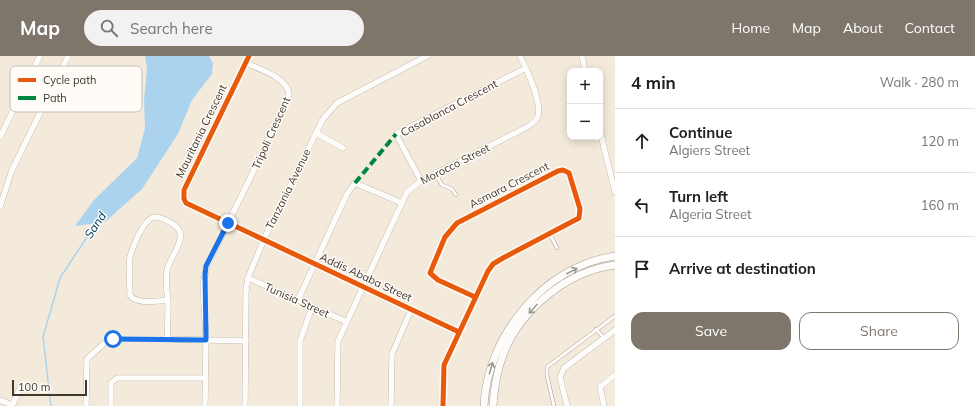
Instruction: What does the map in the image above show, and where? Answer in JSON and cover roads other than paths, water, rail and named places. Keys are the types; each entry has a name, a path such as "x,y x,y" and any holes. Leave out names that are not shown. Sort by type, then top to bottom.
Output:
{"street":[{"path":"35,66 40,56"},
{"path":"63,66 68,56"},
{"name":"Mauritania Crescent","path":"249,56 190,176 183,195 186,203 190,206 264,239"},
{"name":"Tanzania Avenue","path":"245,406 246,291 248,278 264,239 316,133 327,112 337,103 427,56"},
{"name":"Morocco Street","path":"337,406 337,348 347,322 408,192 421,181 435,173 528,127 536,120 539,111 538,103 526,68 520,56"},
{"path":"582,56 585,68"},
{"name":"Tripoli Crescent","path":"228,223 289,95 288,87 281,80 246,63"},
{"name":"Casablanca Crescent","path":"421,181 396,134 526,68"},
{"path":"0,137 12,112"},
{"path":"0,207 12,170 40,112"},
{"path":"316,133 343,148"},
{"path":"602,140 615,190"},
{"name":"Asmara Crescent","path":"558,171 566,171 572,179 580,215 577,220 493,264 475,297 438,280 430,273 445,236 452,228 558,171"},
{"path":"298,300 347,194 355,183 402,203"},
{"path":"168,300 139,300 134,299 130,295 130,258 142,230 148,221 154,217 163,219 176,227 180,234 167,271 168,300 168,339"},
{"path":"205,406 206,266 228,223"},
{"name":"Addis Ababa Street","path":"264,239 315,265 459,332"},
{"path":"484,406 486,385 493,360 499,346 522,310 534,297 566,274 592,262 615,256"},
{"path":"492,406 494,390 503,354 521,324 535,306 563,285 597,269 615,265"},
{"name":"Tunisia Street","path":"248,278 347,322"},
{"path":"443,406 444,365 475,297"},
{"path":"300,406 300,341 312,307"},
{"path":"391,406 392,354 411,310"},
{"path":"567,406 561,384 561,373 569,363 615,330"},
{"path":"86,406 87,359 103,343 113,339 246,341"},
{"path":"604,406 600,387 615,374"},
{"path":"111,406 111,383 117,378 206,378"},
{"path":"0,400 12,406 21,386"}],"lane":[{"path":"435,173 442,185 452,188 456,195"},
{"path":"550,234 557,248"},
{"path":"554,406 546,376 547,367 615,316"},
{"path":"596,329 604,338"}],"water":[{"path":"145,56 209,56 213,63 212,74 192,100 178,134 142,189 105,222 75,226 94,200 137,158 145,128 144,100 147,69"}],"waterway":[{"name":"Sand","path":"51,406 43,337 60,278 97,222"}]}
